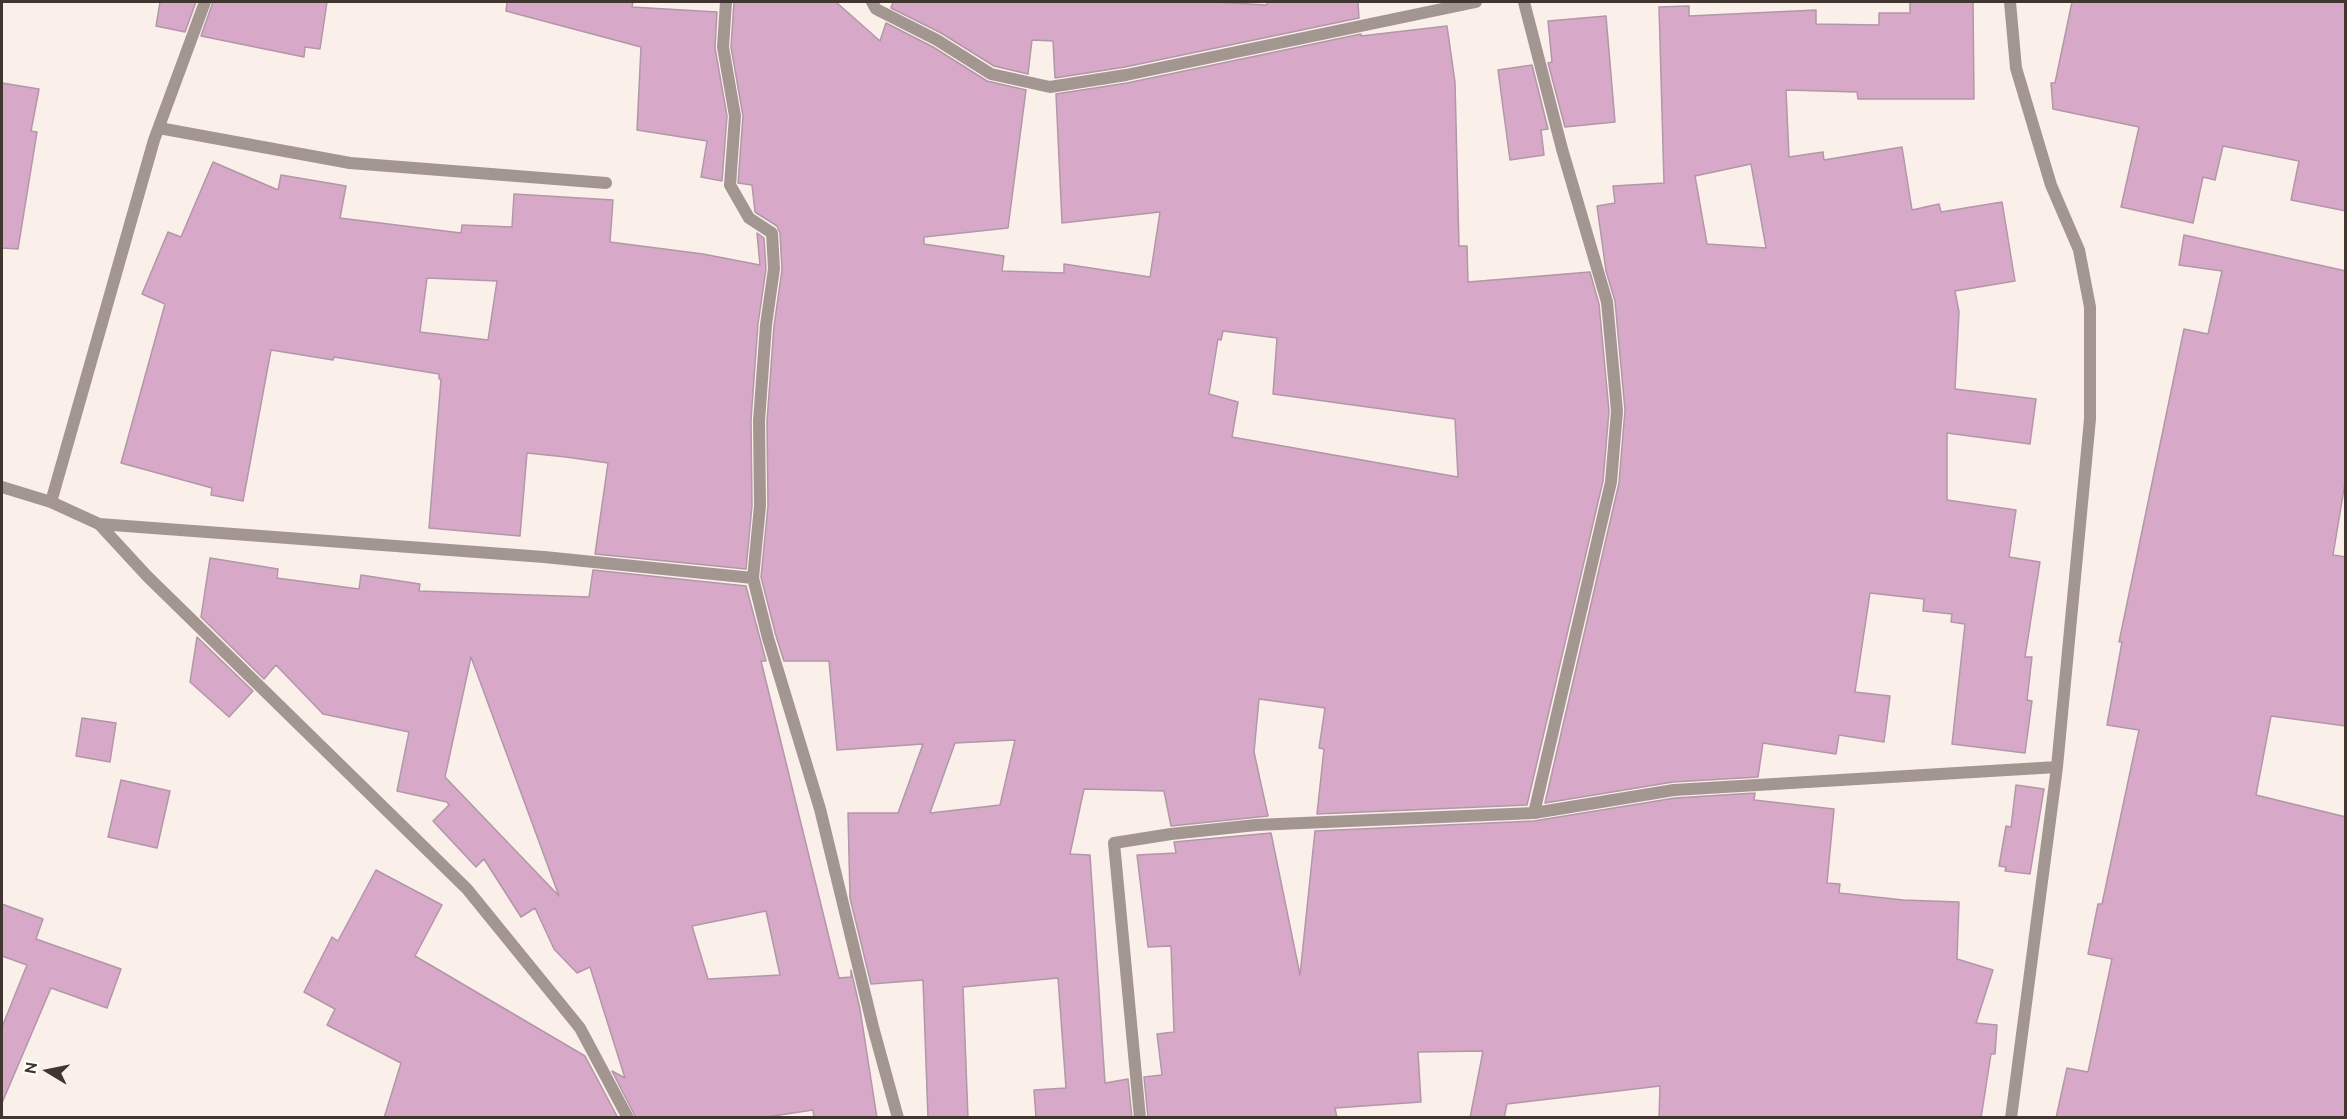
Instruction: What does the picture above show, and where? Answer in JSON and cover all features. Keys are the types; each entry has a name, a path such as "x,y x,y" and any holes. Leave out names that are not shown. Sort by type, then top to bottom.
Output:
{"street":[{"path":"51,502 159,128 205,2"},
{"path":"726,2 723,47 735,116 730,185 749,218 772,233 774,269 766,325 759,422 760,506 753,578 768,638 820,808 873,1027 898,1118"},
{"path":"872,2 876,9 937,40 991,74 1050,87 1126,75 1476,2"},
{"path":"1524,2 1562,149 1607,302 1617,411 1611,482 1534,813"},
{"path":"2010,2 2016,68 2051,185 2079,250 2091,307 2090,419 2057,766 2011,1118"},
{"path":"159,128 350,163 606,183"},
{"path":"2,487 51,502 99,524 544,557 753,578"},
{"path":"99,524 147,576 466,889 580,1028 628,1118"},
{"path":"1140,1118 1114,843 1256,825 1534,813 1674,790 2057,766"}],"building":[{"path":"160,2 196,2 185,32 156,26"},
{"path":"213,2 327,2 320,49 305,47 304,57 201,36"},
{"path":"507,2 633,2 632,7 717,12 715,48 727,116 722,181 701,177 707,141 637,130 641,47 506,11"},
{"path":"734,2 836,2 880,41 886,23 933,47 987,81 1026,90 1008,228 924,237 924,244 1004,256 1002,271 1064,273 1064,264 1150,277 1160,212 1062,223 1056,94 1127,83 1361,34 1361,36 1447,26 1455,82 1459,246 1467,246 1468,282 1590,272 1599,304 1609,411 1603,481 1527,805 1317,814 1324,749 1319,748 1325,708 1259,699 1254,752 1268,816 1171,826 1164,791 1084,789 1070,854 1090,855 1105,1083 1128,1079 1132,1118 1036,1118 1034,1090 1066,1088 1058,978 963,987 968,1118 928,1118 923,980 871,984 850,898 848,813 898,813 923,744 837,750 829,661 784,661 776,636 761,577 768,506 767,421 774,326 782,270 780,233 777,226 755,212 752,185 738,183 743,116 731,47","holes":["1223,331 1277,338 1273,394 1455,419 1458,477 1232,437 1238,402 1209,394 1218,339 1221,340","1015,740 1000,805 930,813 955,743"]},
{"path":"893,2 1214,2 1267,5 1267,2 1358,2 1359,18 1125,67 1055,78 1053,41 1032,40 1028,74 994,66 941,33 891,8"},
{"path":"1910,2 1973,2 1974,99 1858,99 1857,92 1786,90 1789,157 1823,152 1824,160 1902,147 1912,210 1939,204 1941,212 2002,202 2015,281 1955,291 1959,312 1955,389 2036,399 2030,444 1947,433 1947,500 2016,510 2009,557 2040,562 2025,657 2032,657 2027,700 2032,701 2025,753 1952,744 1965,624 1951,622 1952,614 1923,611 1924,599 1870,593 1855,692 1890,696 1884,742 1839,735 1836,754 1763,743 1758,777 1673,782 1545,803 1619,483 1625,410 1615,301 1606,271 1597,206 1615,203 1613,186 1664,183 1659,7 1689,6 1689,16 1816,10 1816,24 1879,25 1879,13 1910,13","holes":["1751,164 1766,248 1707,244 1695,176"]},
{"path":"2072,2 2346,2 2346,211 2291,200 2299,161 2223,146 2215,180 2203,177 2193,223 2121,207 2139,127 2053,109 2051,83 2055,83"},
{"path":"1606,16 1615,122 1565,127 1548,63 1552,62 1548,21"},
{"path":"1532,65 1548,129 1541,130 1544,155 1510,160 1498,70"},
{"path":"2,83 39,89 31,131 37,132 18,249 2,248"},
{"path":"213,162 278,190 281,175 346,186 340,218 461,233 462,225 512,227 514,194 613,200 610,242 703,254 760,265 757,233 764,238 766,269 758,324 751,420 752,506 746,569 595,554 608,463 566,457 527,453 520,536 429,528 441,379 439,379 439,374 334,357 333,360 271,350 243,501 211,495 212,488 121,463 165,304 142,294 168,232 181,237","holes":["427,278 497,281 488,340 420,332"]},
{"path":"2184,235 2346,271 2346,477 2333,555 2346,557 2346,726 2271,716 2256,795 2346,817 2346,1118 2056,1118 2067,1068 2088,1072 2112,959 2088,954 2098,904 2102,904 2139,730 2107,725 2122,642 2119,642 2184,329 2208,334 2222,271 2179,265"},
{"path":"210,558 278,569 277,578 359,589 361,575 420,584 419,591 589,597 593,570 746,586 766,661 761,661 839,978 851,977 851,970 860,1009 877,1118 814,1118 813,1110 760,1118 636,1118 612,1071 625,1078 590,967 577,973 554,949 535,908 521,917 484,859 476,867 433,821 449,805 447,802 397,791 409,732 323,714 276,665 264,679 201,617","holes":["471,657 559,896 445,777","766,911 780,975 708,979 692,926"]},
{"path":"197,637 253,691 229,717 190,682"},
{"path":"82,718 116,723 110,762 76,756"},
{"path":"121,780 170,791 157,848 108,837"},
{"path":"2016,785 2044,789 2030,874 2005,871 2006,867 1999,866 2006,826 2011,827"},
{"path":"1755,793 1754,800 1834,809 1827,883 1840,884 1839,893 1903,900 1959,902 1957,959 1993,970 1976,1023 1997,1025 1995,1054 1991,1054 1981,1118 1659,1118 1660,1086 1507,1104 1504,1118 1470,1118 1483,1051 1418,1052 1421,1102 1335,1108 1337,1118 1148,1118 1144,1077 1162,1075 1157,1034 1174,1032 1171,946 1148,947 1137,855 1176,853 1174,842 1271,833 1300,975 1315,831 1534,821 1675,798"},
{"path":"376,870 442,905 415,956 585,1056 618,1118 384,1118 401,1063 327,1025 335,1009 304,992 332,937 338,941"},
{"path":"2,904 43,919 36,939 121,969 107,1008 51,988 2,1103 2,1027 27,965 2,956"}]}
